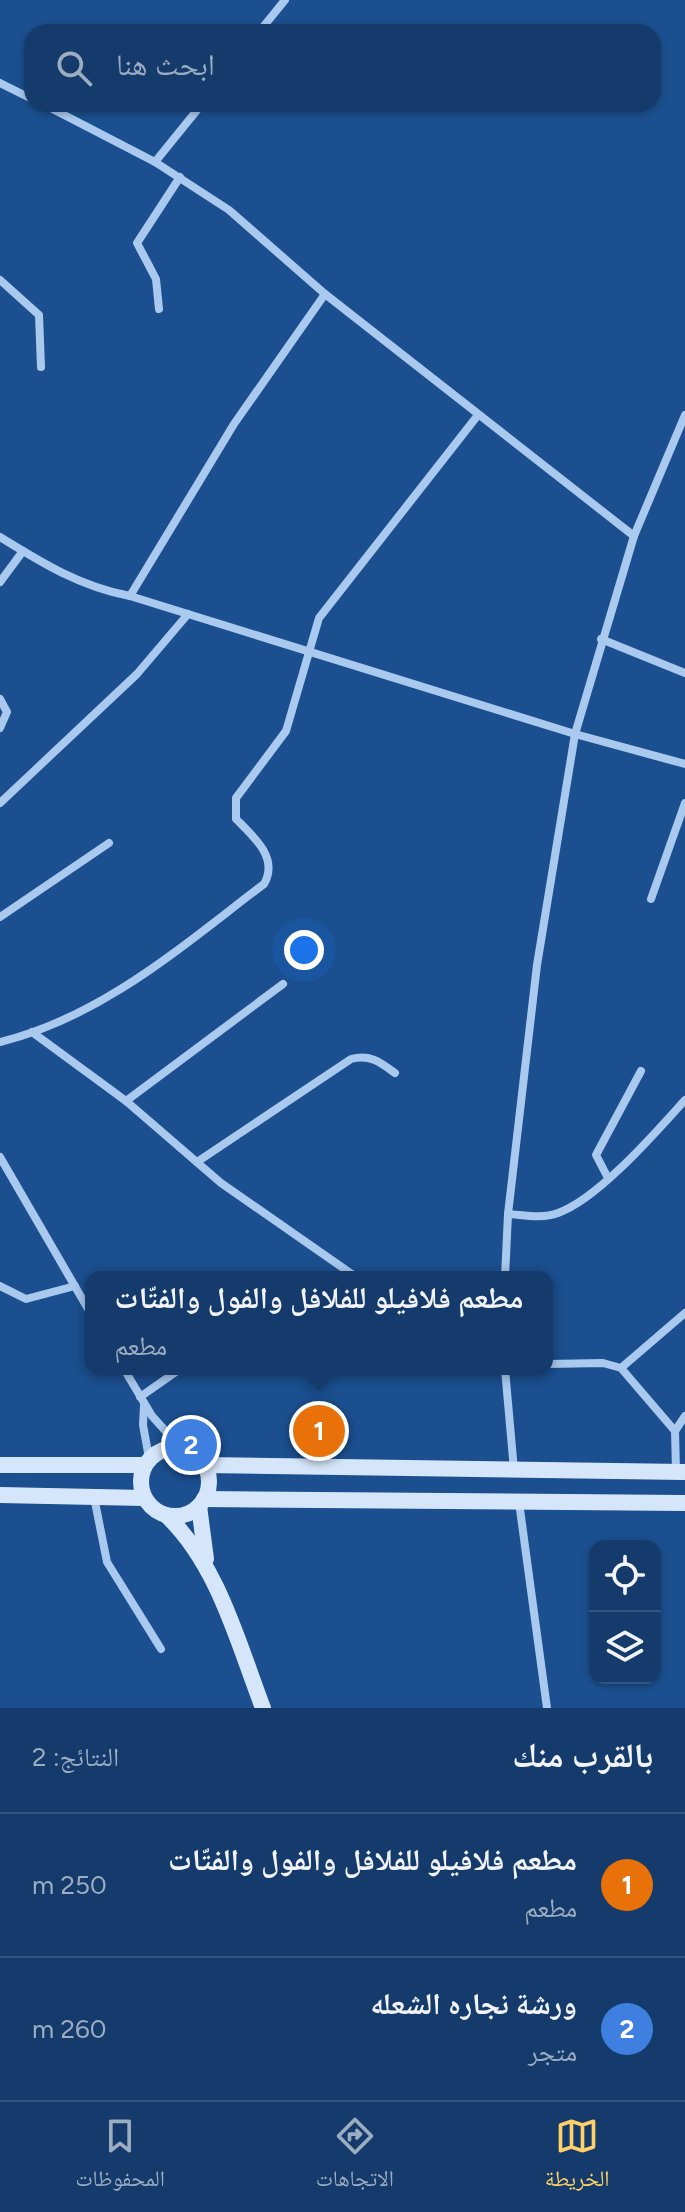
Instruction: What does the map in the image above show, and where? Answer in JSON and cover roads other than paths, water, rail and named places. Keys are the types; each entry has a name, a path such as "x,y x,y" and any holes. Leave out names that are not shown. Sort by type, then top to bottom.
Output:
{"main road":[{"path":"144,1498 141,1487 147,1462 163,1449 180,1447 190,1451 205,1465 209,1482 202,1502 209,1572"},
{"path":"0,1465 147,1462"},
{"path":"205,1465 680,1472"},
{"path":"0,1495 144,1498 166,1515 188,1538 209,1572 263,1708"},
{"path":"166,1515 184,1515 202,1502 685,1503"}],"street":[{"path":"266,24 285,0"},
{"path":"0,83 24,95"},
{"path":"58,112 155,162 229,210 325,294 634,536"},
{"path":"155,162 196,112"},
{"path":"159,309 156,279 137,243 180,177"},
{"path":"0,280 39,315 41,367"},
{"path":"130,596 234,424 325,294"},
{"path":"0,1042 98,1004 264,884 269,876 267,854 236,819 233,804 286,731 319,618 478,415"},
{"path":"505,1271 508,1214 537,965 575,734 634,536 685,415"},
{"path":"0,537 73,580 575,734 685,764"},
{"path":"0,582 23,551"},
{"path":"0,803 137,674 188,614"},
{"path":"601,639 685,673"},
{"path":"0,699 7,712 0,728"},
{"path":"651,899 685,803"},
{"path":"0,917 109,843"},
{"path":"126,1101 283,984"},
{"path":"32,1032 126,1101 197,1162 286,1231 347,1271"},
{"path":"197,1162 351,1059 363,1056 376,1059 395,1073"},
{"path":"608,1178 596,1155 641,1071"},
{"path":"508,1214 555,1214 608,1178 685,1100"},
{"path":"0,1157 85,1304"},
{"path":"0,1286 26,1299 75,1286"},
{"path":"621,1368 685,1313"},
{"path":"553,1364 603,1363 621,1368 675,1431 680,1472"},
{"path":"127,1375 142,1400 180,1447"},
{"path":"142,1400 173,1375"},
{"path":"506,1375 514,1470"},
{"path":"142,1400 147,1462"},
{"path":"675,1431 685,1416"},
{"path":"94,1497 107,1562 161,1649"},
{"path":"519,1502 547,1708"}],"place":[{"name":"مطعم فلافيلو للفلافل والفول والفتّات","path":"319,1431"},
{"name":"ورشة نجاره الشعله","path":"191,1445"}]}
